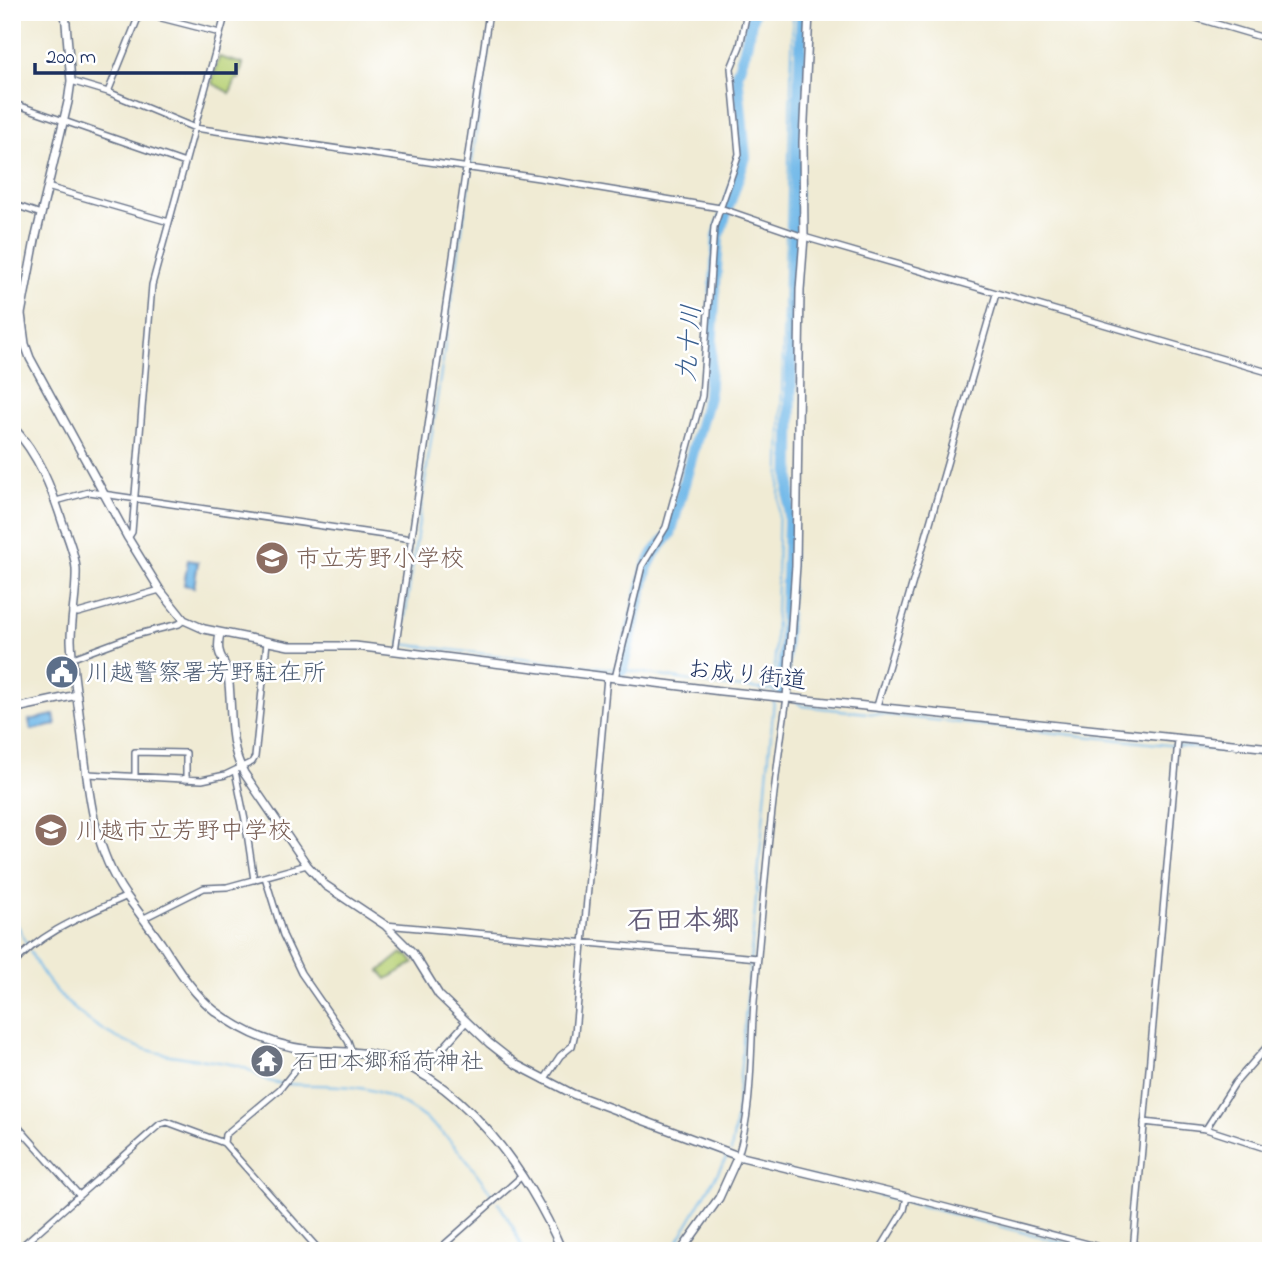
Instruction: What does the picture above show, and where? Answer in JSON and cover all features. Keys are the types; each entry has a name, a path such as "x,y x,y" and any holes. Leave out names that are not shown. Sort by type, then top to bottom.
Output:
{"street":[{"path":"65,12 71,81 21,314 25,344 30,358 128,538 160,590 184,620 179,624 135,635 73,658"},
{"path":"108,92 139,12 220,33"},
{"path":"128,538 132,533 151,294 226,12"},
{"path":"396,651 489,12"},
{"path":"544,1080 560,1056 572,1046 611,677 642,566 666,527 702,396 714,227 739,153 731,68 740,46 747,12"},
{"path":"681,1251 719,1199 738,1156 748,1116 758,958 776,767 788,698 796,565 800,290 804,237 803,142 809,12"},
{"path":"1176,12 1271,40"},
{"path":"71,81 108,92 195,128 466,167 720,208 804,237 1271,373"},
{"path":"12,103 185,163"},
{"path":"47,187 169,222"},
{"path":"12,204 41,214"},
{"path":"877,706 996,294"},
{"path":"12,426 24,439 43,470 56,501 76,567 72,612 73,658 94,824 116,880 127,897 190,985 216,1011 266,1040 303,1048 352,1052 390,1059 419,1074 458,1101 483,1123 522,1176 562,1251"},
{"path":"56,501 81,493 104,494 412,539"},
{"path":"72,612 78,613 160,590"},
{"name":"お成り街道","path":"184,620 220,633 289,646 355,646 788,698 1178,741 1271,748"},
{"path":"220,633 218,653 228,676 230,723 254,880"},
{"path":"87,774 186,780 225,775 253,762 267,642"},
{"path":"13,709 77,695"},
{"path":"1133,1251 1178,741"},
{"path":"135,775 135,751 186,753 186,780"},
{"path":"238,768 307,865 325,885 385,925 413,953 439,995 466,1023 511,1061 544,1080 628,1116 738,1156 1115,1251"},
{"path":"144,918 204,888 227,887 307,865"},
{"path":"265,877 283,935 301,973 348,1041 352,1052"},
{"path":"12,966 47,936 127,897"},
{"path":"385,925 758,958"},
{"path":"1271,954 1268,978 1271,996"},
{"path":"419,1074 466,1023"},
{"path":"1206,1129 1234,1083 1271,1042"},
{"path":"224,1143 225,1135 280,1089 299,1065 303,1048"},
{"path":"12,1120 79,1195"},
{"path":"16,1251 160,1124 167,1122 224,1143 320,1251"},
{"path":"1144,1122 1206,1129 1271,1150"},
{"path":"437,1251 522,1176"},
{"path":"879,1251 904,1210 907,1198"}],"green space":[{"path":"219,57 243,64 239,79 236,79 230,93 212,83"},
{"path":"402,953 405,956 407,954 414,963 387,979 380,971"}],"water":[{"path":"188,560 198,562 194,587 184,585"},
{"path":"54,715 56,725 31,730 29,720"}],"waterway":[{"path":"494,12 401,644 614,669"},
{"name":"九十川","path":"622,670 647,567 654,553 670,534 708,397 718,236 745,157 737,74 753,12"},
{"path":"787,229 793,12"},
{"path":"783,691 789,526 792,283 802,12"},
{"path":"774,694 786,235"},
{"path":"12,543 18,570 12,653"},
{"path":"619,669 721,686 773,690"},
{"path":"731,1151 774,700"},
{"path":"796,701 802,706 1271,756"},
{"path":"12,914 28,946"},
{"path":"30,951 54,988 69,1004 104,1031 124,1041 165,1054 239,1066 271,1082 371,1090 401,1103 447,1137 494,1198"},
{"path":"641,1124 728,1156"},
{"path":"672,1251 728,1155"},
{"path":"778,1169 1095,1251"},
{"path":"498,1202 523,1251"}],"place":[{"name":"市立芳野小学校","path":"272,558"},
{"name":"川越警察署芳野駐在所","path":"62,672"},
{"name":"川越市立芳野中学校","path":"51,830"},
{"name":"石田本郷稲荷神社","path":"267,1061"}],"district":[{"name":"石田本郷","path":"683,919"}]}
